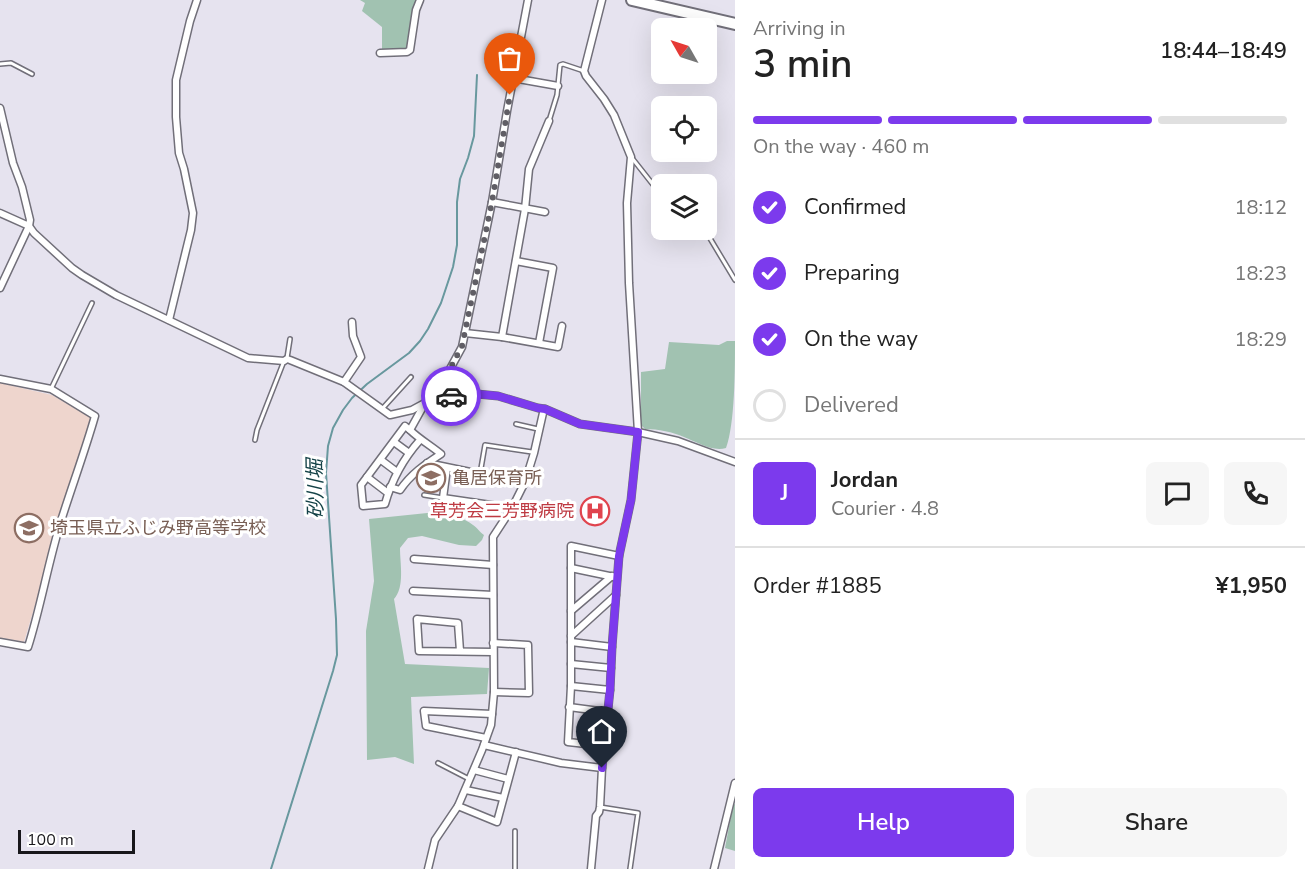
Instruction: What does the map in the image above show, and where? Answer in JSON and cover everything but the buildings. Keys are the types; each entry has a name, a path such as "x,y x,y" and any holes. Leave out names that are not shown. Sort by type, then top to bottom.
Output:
{"highway":[{"path":"632,0 735,24"}],"street":[{"path":"169,320 193,213 179,153 176,80 197,0"},
{"path":"380,53 410,50 416,10 420,0"},
{"path":"410,430 424,403 450,369 462,346 492,202 528,0"},
{"path":"591,869 596,816 600,807 610,690 616,596 615,577 631,500 638,432 629,283 627,203 631,157 614,115 584,71 602,0"},
{"path":"513,78 558,86"},
{"path":"0,108 30,220 0,288"},
{"path":"502,337 525,208 529,169 549,121"},
{"path":"492,202 545,212"},
{"path":"0,213 29,226 49,247 82,275 116,295 248,358 290,360 344,382 390,415 412,410 441,397 477,394 498,396 545,409 580,424 638,432 678,441 735,462"},
{"path":"516,261 553,268 540,343"},
{"path":"344,382 361,357 353,336 352,322"},
{"path":"465,333 558,347 562,326"},
{"path":"0,379 51,389 95,416 61,522 28,647 0,642"},
{"path":"428,869 435,840 458,807 490,725 494,692 493,537 512,508 525,482 545,409"},
{"path":"367,477 389,490 400,490 411,475 441,454 420,440 405,426 361,485 363,506 385,504 389,490 397,472 420,440"},
{"path":"394,442 409,453"},
{"path":"381,460 397,472"},
{"path":"427,463 525,482"},
{"path":"447,468 442,498 512,508"},
{"path":"604,746 568,742 571,686 571,546 619,556"},
{"path":"414,559 493,565"},
{"path":"571,568 615,577"},
{"path":"571,611 615,577"},
{"path":"413,591 494,595"},
{"path":"571,639 616,596"},
{"path":"460,651 458,622 417,620 419,651 493,652"},
{"path":"571,639 612,647"},
{"path":"493,643 528,645 530,693 494,692"},
{"path":"571,664 610,668"},
{"path":"571,686 610,690"},
{"path":"569,707 607,712"},
{"path":"492,714 424,711 426,726 561,763 602,768"},
{"path":"458,807 497,822 516,752"},
{"path":"474,770 508,779"},
{"path":"714,869 735,783"},
{"path":"465,790 503,798"}],"lane":[{"path":"0,64 11,63 32,74"},
{"path":"549,121 557,95 560,65 584,71"},
{"path":"631,157 651,182"},
{"path":"711,240 735,280"},
{"path":"51,389 92,303"},
{"path":"255,440 256,430 285,360 290,339"},
{"path":"382,409 411,377"},
{"path":"516,424 540,429"},
{"path":"480,474 485,445 534,453"},
{"path":"424,495 442,498"},
{"path":"438,763 469,779"},
{"path":"600,807 638,813 630,869"},
{"path":"515,831 515,869"}],"shaded area":[{"name":"埼玉県立ふじみ野高等学校","path":"0,383 52,395 91,418 24,642 0,639"}],"green space":[{"path":"360,0 418,0 409,46 406,49 382,50 382,27 362,11 365,3"},
{"path":"727,341 735,341 735,366 733,411 726,448 710,448 675,434 645,429 641,425 641,372 665,369 669,342 719,345"},
{"path":"437,512 465,520 484,535 476,546 459,545 422,536 408,538 400,548 401,582 394,599 405,664 489,668 487,694 411,697 414,764 395,757 367,760 366,631 374,581 369,519"},
{"path":"735,804 735,851 725,848"}],"waterway":[{"name":"砂川堀","path":"271,869 337,655 326,473 328,446 333,428 352,398 409,353 428,329 441,303 453,267 457,245 457,202 460,179 474,136 477,75"}],"way so far":[{"path":"451,396 424,403 450,369 462,346 492,202 510,95"}],"place":[{"name":"亀居保育所","path":"431,478"},
{"name":"草芳会三芳野病院","path":"595,511"},
{"name":"埼玉県立ふじみ野高等学校","path":"29,528"}],"route":[{"path":"451,396 477,394 498,396 545,409 580,424 638,432 631,500 619,556 602,768"}]}
